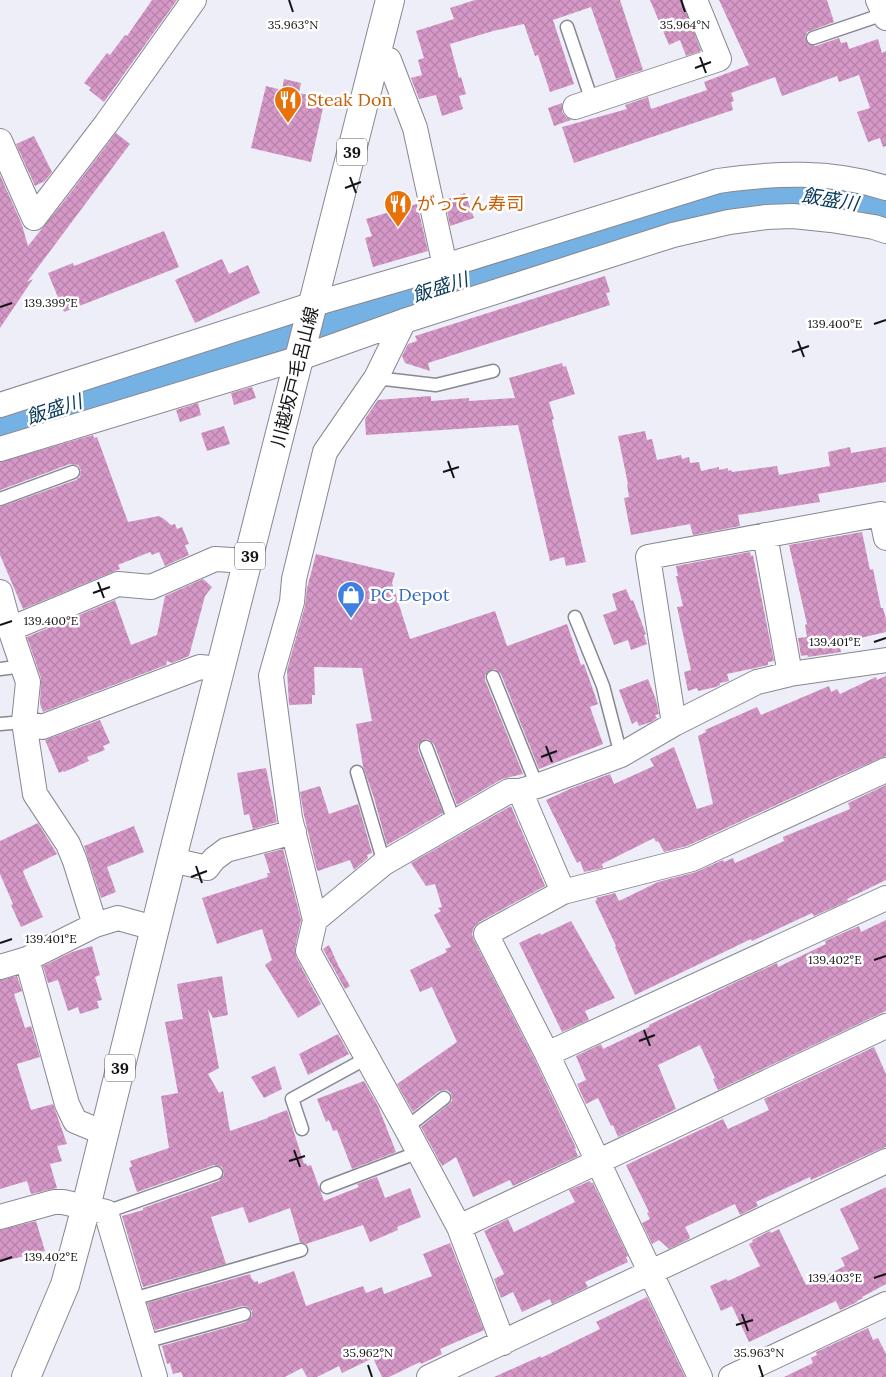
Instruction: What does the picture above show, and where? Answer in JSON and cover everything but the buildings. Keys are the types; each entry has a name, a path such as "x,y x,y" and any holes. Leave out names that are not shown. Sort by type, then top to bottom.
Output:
{"main road":[{"name":"川越坂戸毛呂山線","path":"172,860 390,0"},
{"name":"39","path":"26,1377 96,1209 104,1133 172,860"}],"street":[{"path":"0,141 34,218 106,124 194,0"},
{"path":"584,104 719,59 695,0"},
{"path":"376,57 389,60 415,128 445,266"},
{"path":"0,405 314,304 445,266 718,180 761,175 819,174 886,188"},
{"path":"0,449 300,358 404,321 673,235 729,222 766,217 793,216 832,220 874,227 886,231"},
{"path":"404,321 376,378 325,452 294,579 292,602 270,676 290,818 315,920 308,951 459,1228 503,1343"},
{"path":"674,724 648,557 884,514 886,538"},
{"path":"765,535 790,674"},
{"path":"95,925 68,844 34,794 24,722 28,682 12,668 4,611 118,584 151,587 215,559 248,561"},
{"path":"315,920 384,863 509,791 528,789 621,755 674,724 758,682 790,674 886,660"},
{"path":"24,722 42,727 200,667 220,669"},
{"path":"700,1377 547,1054 486,934 564,892 692,859 886,770"},
{"path":"528,789 564,892"},
{"path":"172,860 207,868 214,859 226,850 294,832"},
{"path":"547,1054 886,898"},
{"path":"0,967 27,959 95,925 118,918 154,928"},
{"path":"27,959 66,1104 75,1121 104,1133"},
{"path":"459,1228 886,1026"},
{"path":"429,1377 886,1161"},
{"path":"0,1217 54,1202 96,1209 132,1299 155,1377"},
{"path":"731,1377 886,1304"}],"lane":[{"path":"813,38 883,11"},
{"path":"567,27 584,104"},
{"path":"376,378 436,385 493,371"},
{"path":"0,499 73,472"},
{"path":"575,617 603,686 621,755"},
{"path":"493,677 528,789"},
{"path":"0,724 24,722"},
{"path":"426,747 455,822"},
{"path":"356,772 384,863"},
{"path":"302,1129 292,1099 367,1058"},
{"path":"406,1128 444,1098"},
{"path":"327,1187 419,1152"},
{"path":"96,1209 216,1173"},
{"path":"132,1299 301,1250"},
{"path":"145,1342 244,1314"}],"waterway":[{"name":"飯盛川","path":"0,426 426,292 630,224 718,198 772,192 810,193 886,208"}],"place":[{"name":"Steak Don","path":"288,124"},
{"name":"がってん寿司","path":"398,228"},
{"name":"PC Depot","path":"351,619"}]}
